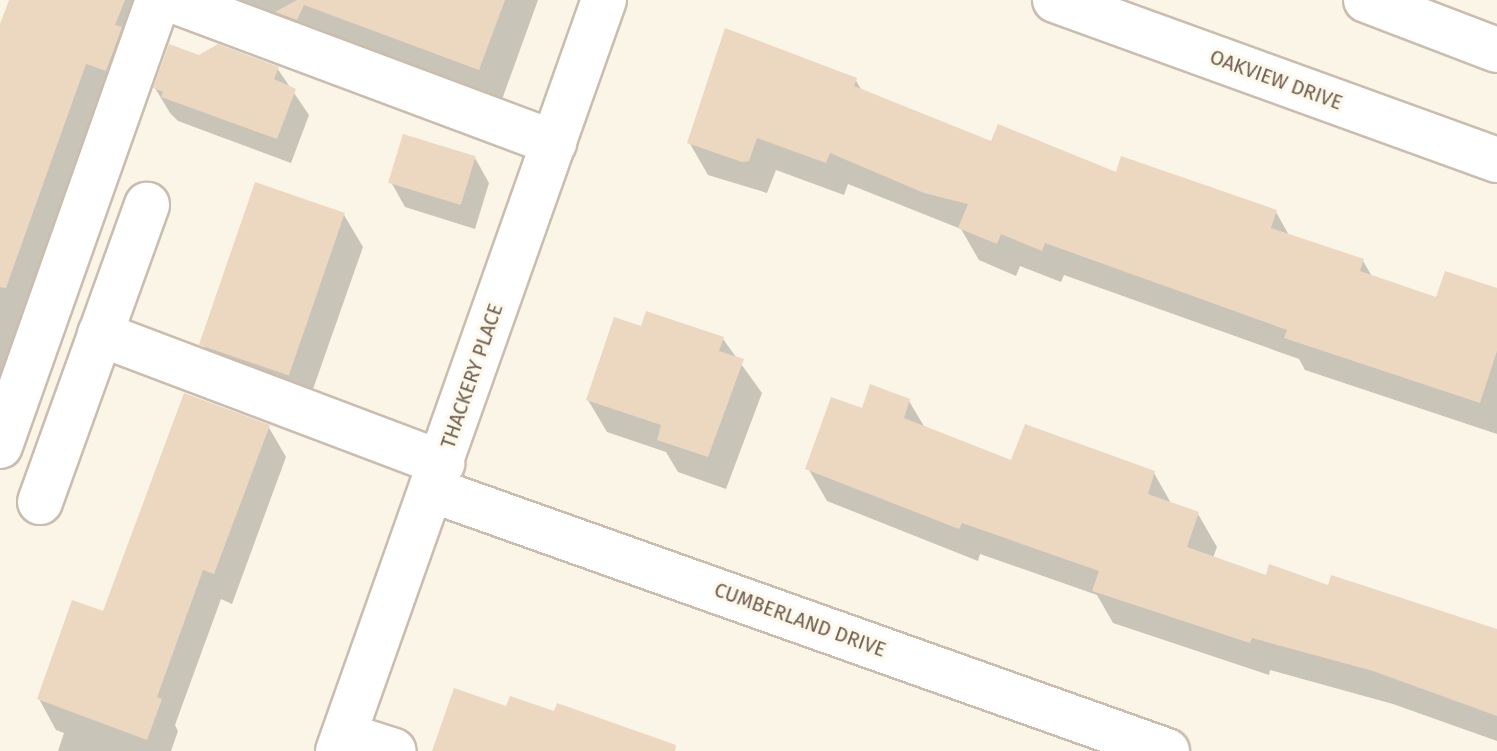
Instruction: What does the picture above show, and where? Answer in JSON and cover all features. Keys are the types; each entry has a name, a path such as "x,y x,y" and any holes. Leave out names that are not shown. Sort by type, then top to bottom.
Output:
{"street":[{"path":"0,446 158,0"},
{"path":"172,0 554,143"},
{"name":"THACKERY PLACE","path":"341,743 604,0"},
{"name":"OAKVIEW DRIVE","path":"1055,0 1497,160"},
{"path":"1366,0 1497,50"},
{"path":"40,502 147,205"},
{"name":"CUMBERLAND DRIVE","path":"100,334 437,476 1167,751"},
{"path":"341,743 394,751"}],"building":[{"path":"9,0 125,0 115,25 122,27 106,71 86,64 6,288 0,287 0,24"},
{"path":"297,0 505,0 479,70 304,5 297,20 275,12"},
{"path":"725,28 857,78 854,86 991,141 998,124 1116,172 1121,156 1277,210 1271,228 1364,259 1360,271 1436,297 1445,271 1497,288 1497,351 1480,403 1284,338 1287,330 1045,243 1042,251 1001,234 997,244 958,228 968,204 924,193 830,153 826,163 757,138 749,161 742,162 687,143"},
{"path":"169,44 199,55 218,44 279,67 274,79 296,89 277,139 161,97 163,92 153,88"},
{"path":"403,134 476,156 461,205 388,183"},
{"path":"255,182 345,213 289,376 199,345"},
{"path":"646,311 724,337 719,351 744,359 708,457 657,440 661,425 586,400 614,317 641,326"},
{"path":"870,384 910,399 904,418 1011,460 1025,424 1155,471 1148,494 1199,512 1187,547 1266,575 1269,564 1328,585 1331,575 1497,629 1497,716 1373,671 1252,638 1250,643 1092,591 1099,571 962,523 959,529 805,469 831,397 862,408"},
{"path":"184,393 270,425 214,574 203,570 157,697 162,699 147,740 37,699 72,600 103,611"},
{"path":"454,688 506,706 510,696 554,711 557,703 676,745 675,751 432,751"}]}
